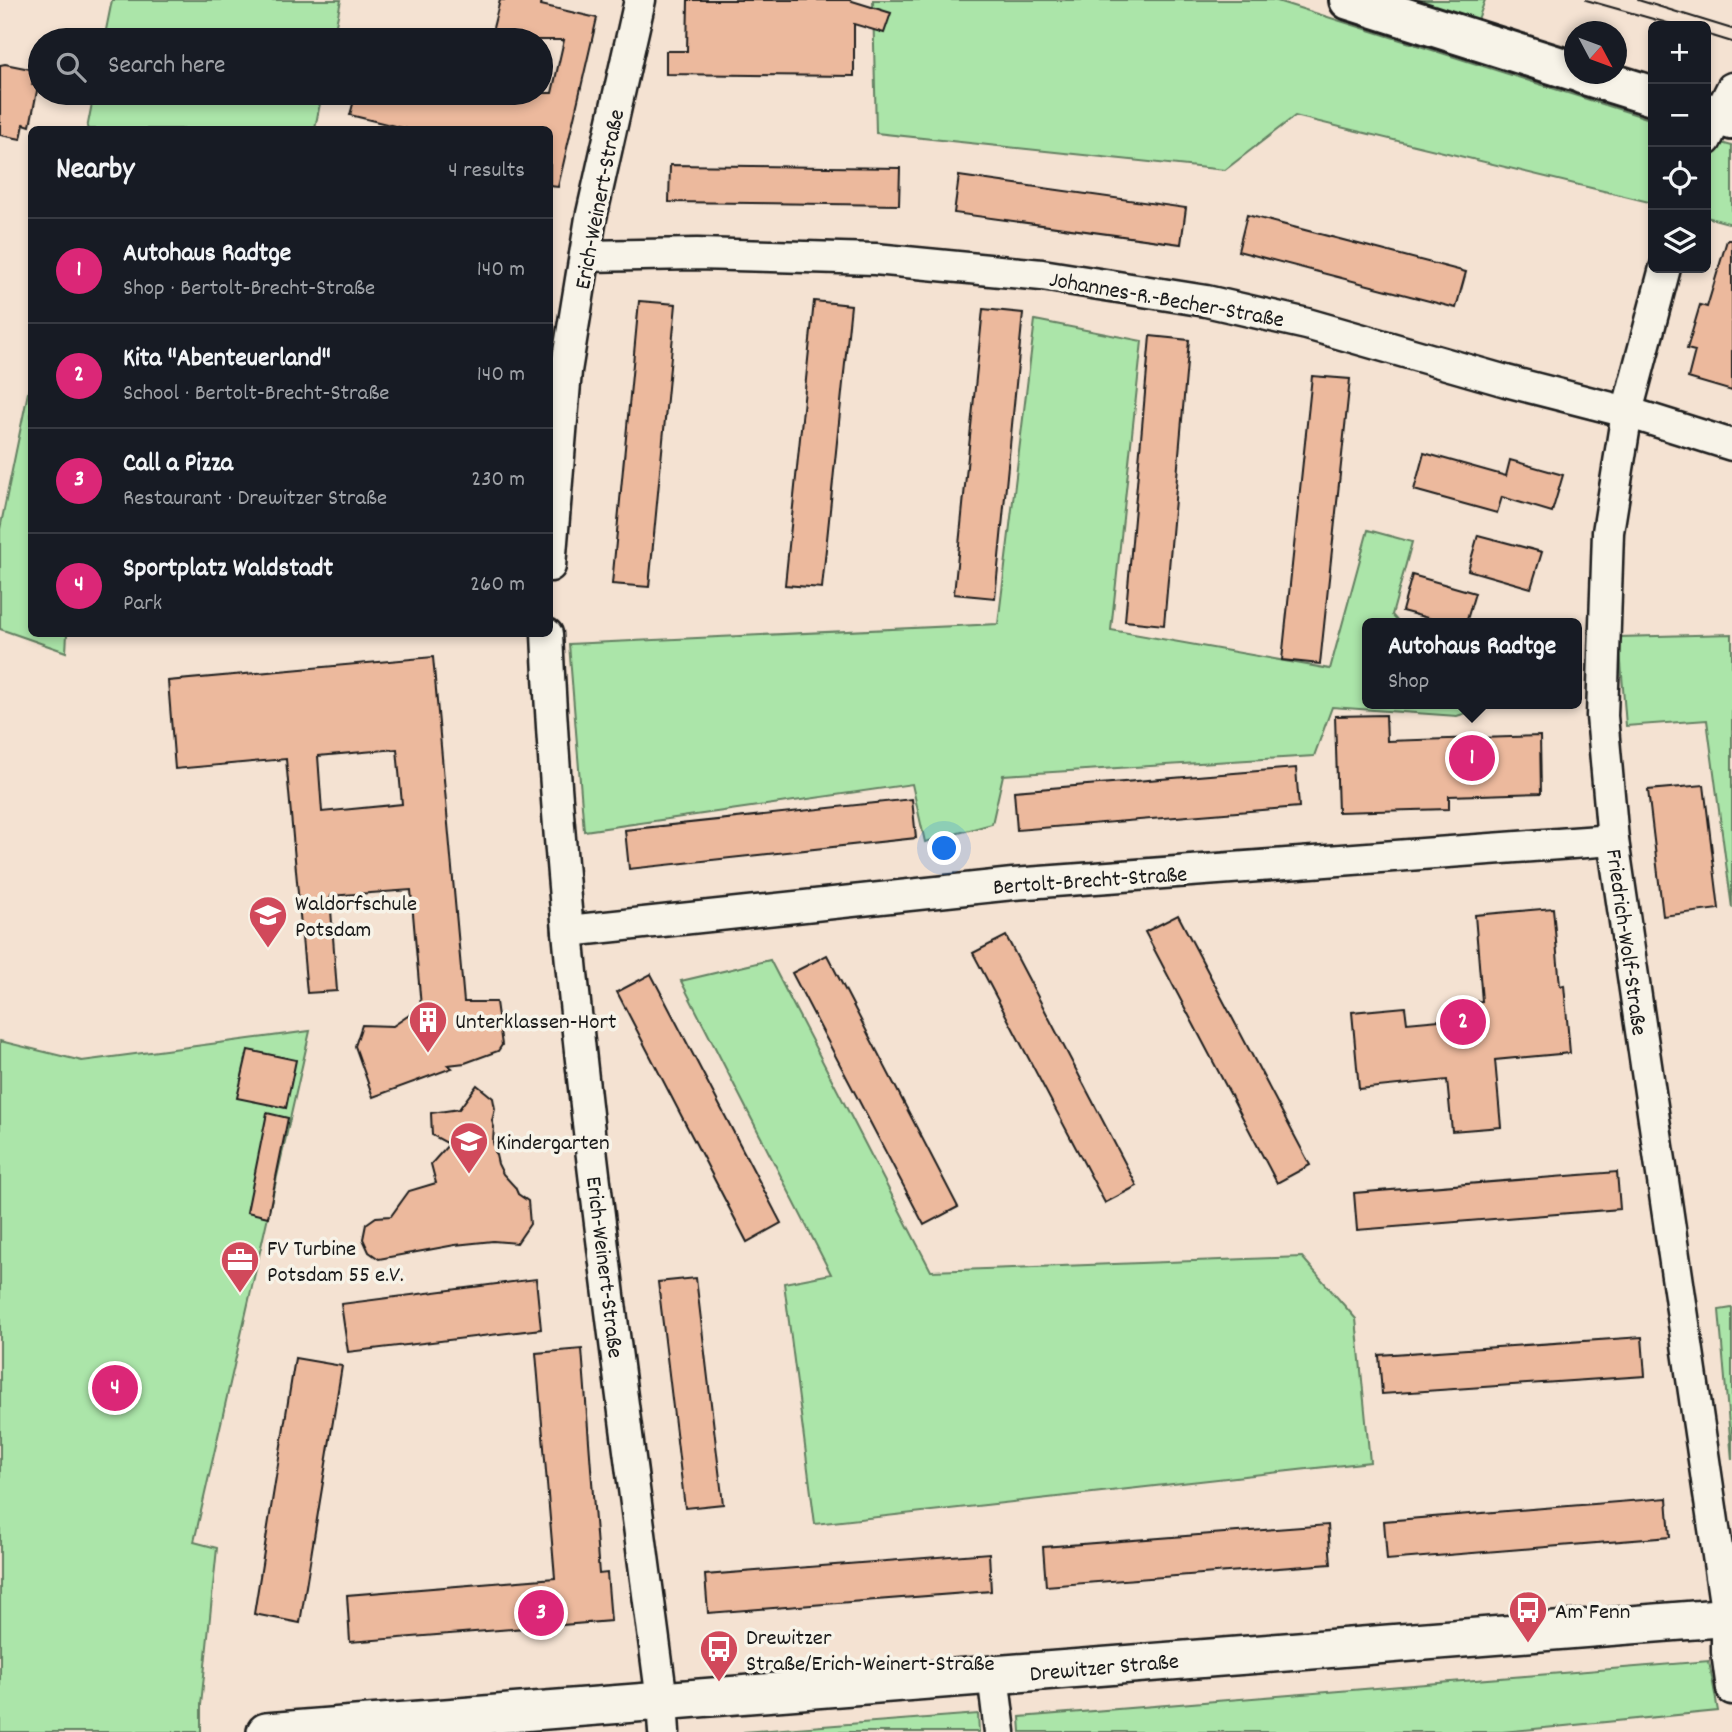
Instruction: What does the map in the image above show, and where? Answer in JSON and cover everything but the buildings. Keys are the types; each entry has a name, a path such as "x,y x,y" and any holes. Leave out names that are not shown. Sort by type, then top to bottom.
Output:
{"main road":[{"path":"1349,0 1564,68"},
{"path":"1614,84 1648,94"}],"street":[{"name":"Erich-Weinert-Straße","path":"553,529 566,371 591,218 640,0"},
{"name":"Johannes-R.-Becher-Straße","path":"585,256 697,254 875,259 1042,275 1206,301 1307,324 1506,381 1627,412 1732,445"},
{"name":"Friedrich-Wolf-Straße","path":"1664,273 1627,412 1608,532 1602,716 1614,840 1730,1617"},
{"name":"Erich-Weinert-Straße","path":"547,637 552,747 568,931 604,1251 663,1716"},
{"name":"Bertolt-Brecht-Straße","path":"568,931 1013,884 1614,840"},
{"name":"Drewitzer Straße","path":"266,1732 663,1716 993,1675 1730,1617"},
{"path":"1730,1617 1727,1651 1732,1689"},
{"path":"993,1675 1000,1732"}],"green space":[{"path":"112,0 341,0 335,28 106,28"},
{"path":"873,0 1274,0 1648,118 1648,202 1295,116 1225,170 876,133"},
{"path":"1404,0 1485,0 1476,25"},
{"path":"92,105 320,105 316,126 88,126"},
{"path":"1714,141 1732,146 1732,224 1711,218 1711,150"},
{"path":"1035,320 1142,341 1111,630 1330,669 1368,530 1412,542 1392,615 1395,618 1362,618 1362,709 1479,709 1457,716 1332,707 1314,756 1003,775 992,824 925,842 912,784 584,831 569,644 998,624"},
{"path":"28,393 28,637 67,637 66,652 0,629 0,529"},
{"path":"1732,634 1732,908 1707,720 1626,726 1619,637"},
{"path":"770,960 931,1271 1302,1257 1356,1319 1370,1462 815,1524 784,1283 831,1274 681,981"},
{"path":"310,1031 194,1542 217,1548 201,1705 201,1732 0,1732 0,1041 82,1061"},
{"path":"1732,1308 1732,1460 1719,1310"},
{"path":"1709,1661 1718,1711 1502,1732 1021,1732 1020,1717"},
{"path":"978,1714 979,1732 743,1732"}],"tram line":[{"path":"1586,0 1660,21"},
{"path":"1638,0 1732,29"},
{"path":"1711,36 1732,42"}],"place":[{"name":"Autohaus Radtge","path":"1472,758"},
{"name":"Waldorfschule Potsdam","path":"268,949"},
{"name":"Kita \"Abenteuerland\"","path":"1463,1022"},
{"name":"Unterklassen-Hort","path":"428,1054"},
{"name":"Kindergarten","path":"469,1175"},
{"name":"FV Turbine Potsdam 55 e.V.","path":"240,1294"},
{"name":"Sportplatz Waldstadt","path":"115,1388"},
{"name":"Call a Pizza","path":"541,1613"},
{"name":"Am Fenn","path":"1528,1644"},
{"name":"Drewitzer Straße/Erich-Weinert-Straße","path":"719,1683"}]}
